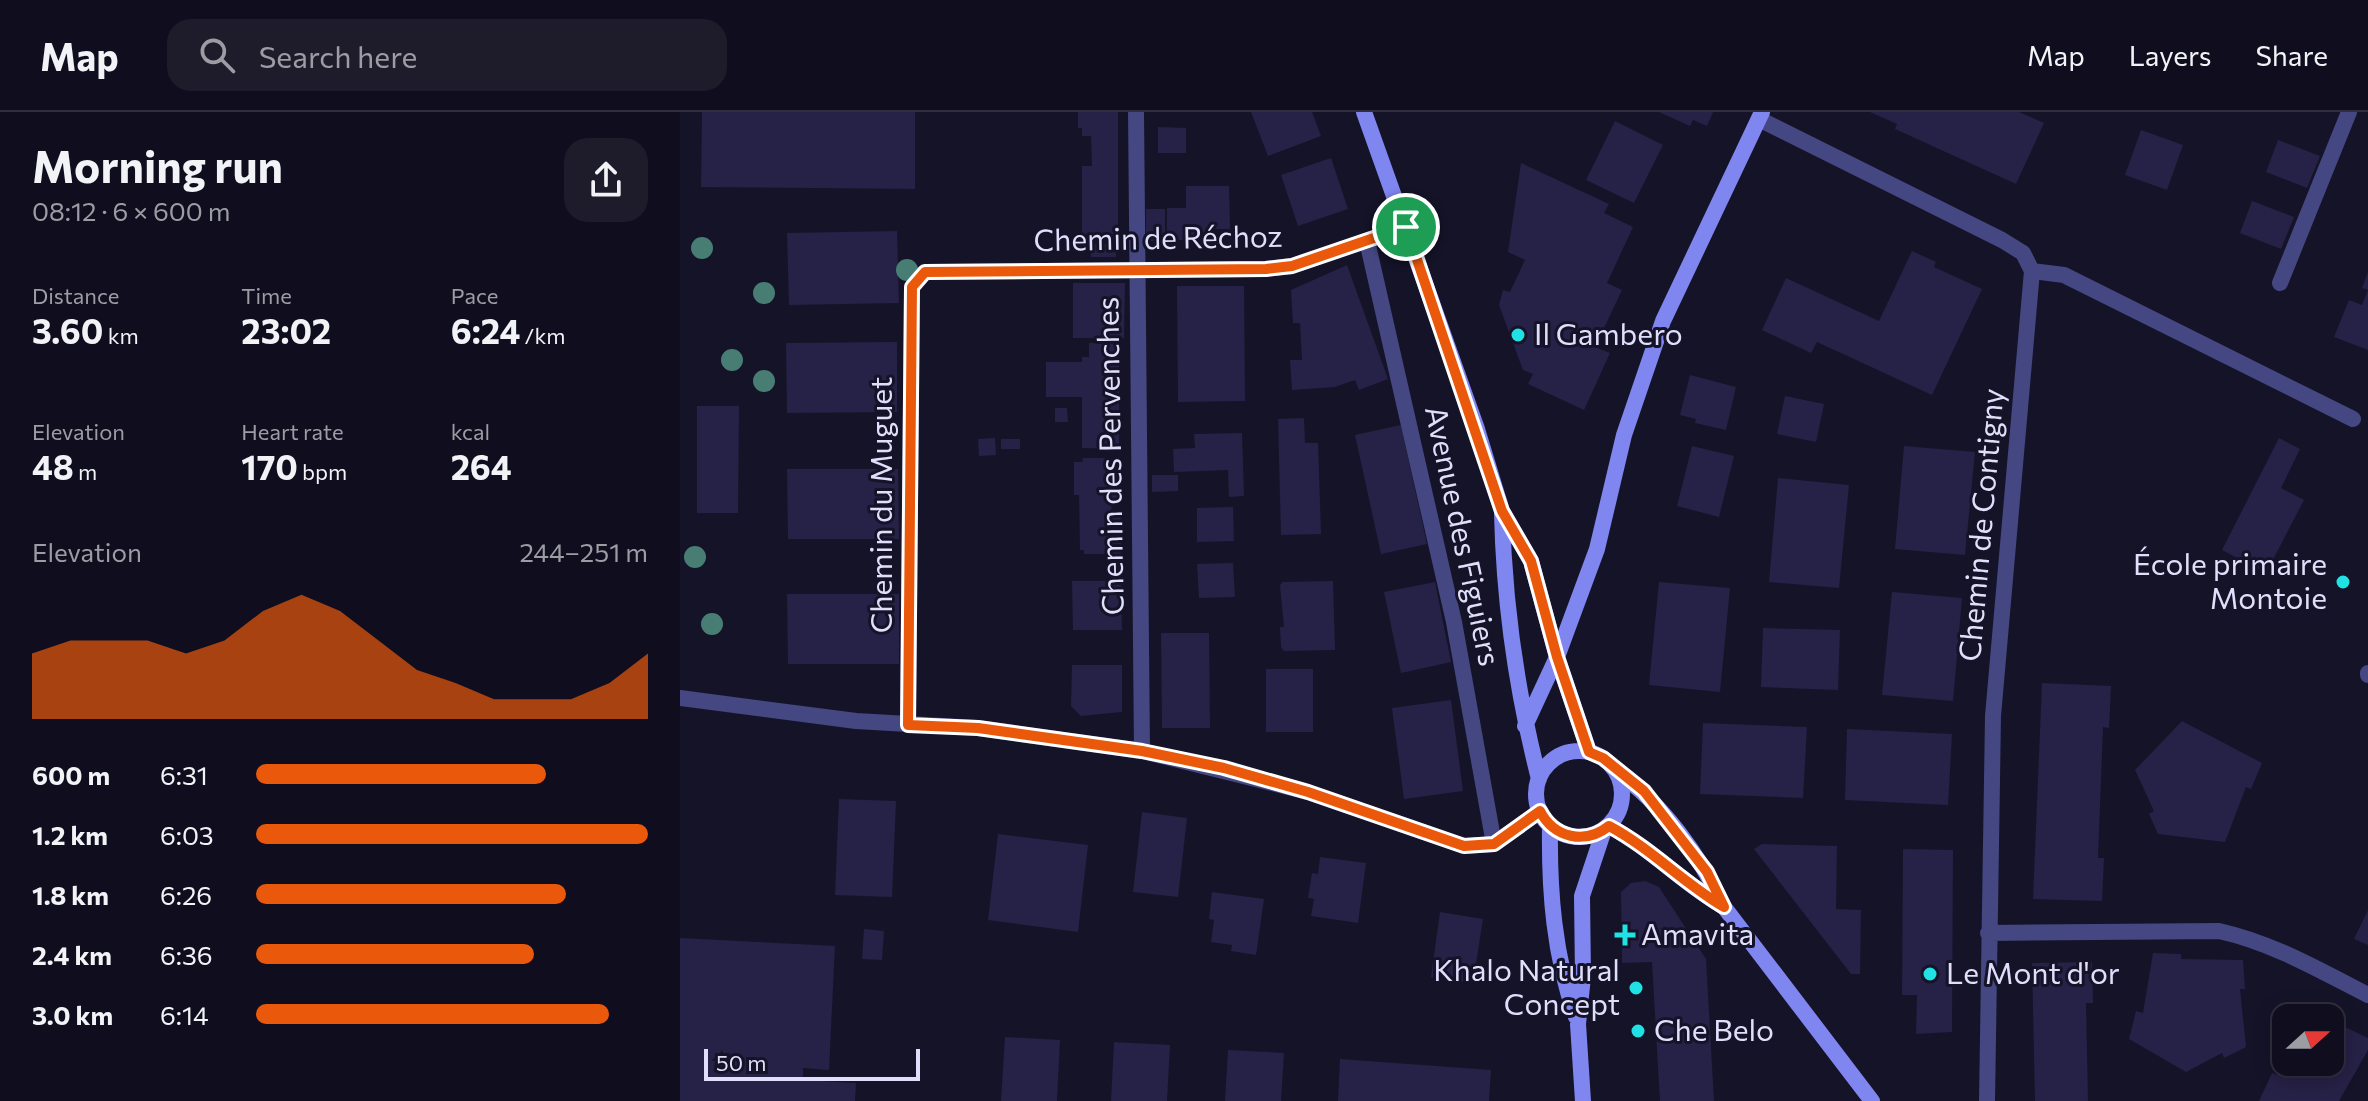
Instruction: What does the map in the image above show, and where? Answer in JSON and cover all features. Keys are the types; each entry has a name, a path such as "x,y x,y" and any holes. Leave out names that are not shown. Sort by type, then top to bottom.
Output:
{"street":[{"name":"Chemin des Pervenches","path":"1136,112 1142,751"},
{"name":"Avenue des Figuiers","path":"1364,112 1502,511 1531,561 1557,657 1589,752"},
{"path":"2280,283 2349,112"},
{"path":"1525,726 1557,657 1597,549 1624,435 1663,321 1760,116 2002,240 2023,253 2032,271 2064,275 2353,419"},
{"name":"Chemin de Réchoz","path":"912,287 925,272 1292,266 1406,227"},
{"name":"Avenue des Figuiers","path":"1367,241 1454,622 1494,844"},
{"name":"Chemin de Contigny","path":"1987,1101 1993,716 2032,271"},
{"name":"Chemin du Muguet","path":"908,725 912,287"},
{"name":"Avenue des Figuiers","path":"1502,511 1503,568 1525,726 1539,779"},
{"path":"680,698 908,725 978,728 1142,751 1308,792 1464,846 1494,844 1540,811"},
{"path":"1578,1024 1563,981 1554,925 1550,826 1540,811 1536,790 1545,768 1565,753 1589,752 1603,758 1644,791 1707,872 1724,907 1872,1101"},
{"path":"1583,1101 1578,1024 1583,977 1582,896 1606,828 1622,800 1617,772"},
{"path":"1550,826 1576,837 1606,828 1655,853 1690,887 1724,907"},
{"path":"1988,933 2219,931 2250,938 2285,952 2368,995"}],"building":[{"path":"702,112 915,112 915,189 701,187"},
{"path":"1078,112 1118,112 1118,241 1082,241 1082,166 1092,166 1091,136 1082,136 1082,128 1078,128"},
{"path":"1251,112 1312,112 1321,136 1268,156"},
{"path":"1659,112 1713,112 1707,126 1693,120 1690,126"},
{"path":"1870,112 2019,112 2044,123 2016,184 1895,129 1897,124"},
{"path":"1615,121 1663,145 1634,203 1586,180"},
{"path":"1158,127 1186,128 1186,153 1158,153"},
{"path":"2141,130 2183,145 2167,190 2125,175"},
{"path":"2278,140 2320,156 2307,188 2266,172"},
{"path":"1331,158 1348,209 1298,226 1281,175"},
{"path":"1521,163 1609,204 1604,213 1633,227 1607,283 1622,290 1595,347 1610,353 1584,410 1528,384 1533,374 1523,370 1499,305 1503,290 1510,292 1525,260 1508,252"},
{"path":"1186,186 1229,186 1230,229 1207,229 1207,240 1167,240 1167,208 1186,208"},
{"path":"2252,201 2294,217 2281,249 2240,233"},
{"path":"1146,209 1165,209 1165,241 1146,241"},
{"path":"897,231 899,303 789,305 787,233"},
{"path":"1090,244 1116,244 1116,257 1091,257"},
{"path":"1912,251 1936,262 1934,267 1982,289 1932,395 1817,342 1811,353 1762,330 1786,278 1879,321"},
{"path":"1347,265 1388,379 1359,390 1355,380 1335,387 1292,390 1290,360 1302,360 1300,323 1293,323 1291,290"},
{"path":"2368,272 2368,290 2362,288"},
{"path":"1073,283 1125,283 1124,338 1073,338"},
{"path":"1177,286 1244,286 1245,401 1178,402"},
{"path":"2368,290 2368,350 2334,337 2349,300 2362,305"},
{"path":"897,342 897,412 787,413 786,343"},
{"path":"1089,343 1119,343 1119,449 1082,448 1082,397 1046,397 1046,362 1082,362 1082,357 1089,357"},
{"path":"1690,375 1736,387 1726,430 1695,423 1696,419 1680,415"},
{"path":"1785,396 1824,404 1816,442 1777,434"},
{"path":"697,406 739,406 738,513 697,513"},
{"path":"1055,408 1067,408 1068,422 1055,422"},
{"path":"1304,418 1305,443 1318,443 1321,534 1281,535 1278,419"},
{"path":"1401,425 1427,544 1381,554 1355,435"},
{"path":"1242,433 1244,496 1229,497 1228,470 1174,472 1173,449 1195,448 1194,434"},
{"path":"995,438 996,455 979,456 978,439"},
{"path":"2279,438 2300,449 2281,488 2304,500 2266,573 2222,550"},
{"path":"1001,439 1020,439 1020,449 1001,449"},
{"path":"1692,446 1734,456 1719,517 1677,506"},
{"path":"1904,446 1975,452 1965,555 1895,549"},
{"path":"1083,458 1121,458 1122,498 1112,498 1111,515 1121,515 1121,554 1084,554 1084,550 1080,550 1079,495 1074,495 1074,462 1082,462"},
{"path":"787,469 898,469 899,539 788,539"},
{"path":"1152,475 1178,475 1178,491 1152,492"},
{"path":"1778,478 1849,485 1839,588 1769,582"},
{"path":"1233,507 1234,541 1197,542 1197,508"},
{"path":"1233,563 1235,597 1199,598 1197,564"},
{"path":"1072,581 1121,581 1122,630 1073,630"},
{"path":"1333,581 1335,650 1284,651 1281,647 1280,627 1284,627 1280,585 1283,582"},
{"path":"1435,582 1451,662 1401,673 1384,592"},
{"path":"1659,582 1730,588 1720,692 1649,685"},
{"path":"1892,592 1962,598 1953,701 1882,695"},
{"path":"787,594 899,594 899,664 788,664"},
{"path":"1763,628 1840,630 1838,690 1761,687"},
{"path":"1161,633 1209,633 1210,728 1162,728"},
{"path":"1072,665 1122,665 1122,712 1081,716 1071,706"},
{"path":"1266,669 1313,669 1313,732 1266,732"},
{"path":"2042,683 2111,686 2109,728 2103,727 2098,858 2104,858 2102,901 2033,899"},
{"path":"1451,700 1463,791 1404,799 1392,708"},
{"path":"2182,721 2262,763 2251,789 2246,787 2225,842 2158,834 2149,814 2154,811 2135,770"},
{"path":"1703,723 1807,727 1803,798 1700,794"},
{"path":"1847,729 1952,734 1948,805 1845,800"},
{"path":"839,799 896,801 892,897 835,895"},
{"path":"1142,812 1187,818 1178,897 1133,892"},
{"path":"998,834 1088,845 1078,932 988,920"},
{"path":"1762,844 1837,846 1836,909 1861,910 1860,974 1851,974 1754,849"},
{"path":"1903,849 1953,850 1952,1032 1916,1034 1917,995 1902,995"},
{"path":"1320,857 1366,863 1358,923 1311,916 1314,899 1308,898 1312,873 1318,874"},
{"path":"1645,881 1659,887 1706,959 1714,1101 1660,1101 1652,962 1622,963 1621,892 1631,883"},
{"path":"1212,892 1264,899 1256,955 1231,951 1232,945 1211,942 1214,920 1209,919"},
{"path":"2368,910 2368,945 2354,939"},
{"path":"1440,912 1483,919 1473,983 1431,977"},
{"path":"864,929 884,931 882,960 862,959"},
{"path":"680,938 835,946 829,1070 803,1068 803,1080 856,1083 855,1101 680,1101"},
{"path":"2153,953 2181,954 2181,959 2243,960 2245,989 2240,989 2246,1047 2224,1058 2222,1053 2186,1072 2129,1039 2136,1011 2143,1013"},
{"path":"2092,962 2093,1003 2086,1003 2088,1101 2035,1101 2032,963"},
{"path":"2344,1027 2368,1038 2368,1050 2339,1101 2259,1101 2272,1073 2272,1076 2344,1076"},
{"path":"1005,1037 1060,1040 1057,1101 1001,1101"},
{"path":"1114,1042 1170,1045 1167,1101 1111,1101"},
{"path":"1228,1050 1284,1053 1281,1101 1225,1101"},
{"path":"1340,1059 1491,1070 1489,1101 1338,1101"}],"place":[{"name":"Il Gambero","path":"1518,335"},
{"name":"École primaire Montoie","path":"2343,582"},
{"name":"Amavita","path":"1625,935"},
{"name":"Le Mont d'or","path":"1930,974"},
{"name":"Khalo Natural Concept","path":"1636,988"},
{"name":"Che Belo","path":"1638,1031"}],"route":[{"path":"1406,227 1477,429 1502,511 1531,561 1557,657 1589,752 1603,758 1644,791 1707,872 1724,907 1690,887 1655,853 1609,826 1590,836 1562,834 1550,826 1540,811 1494,844 1464,846 1308,792 1224,768 1142,751 978,728 908,725 912,287 925,272 1266,269 1292,266 1406,227"}]}
